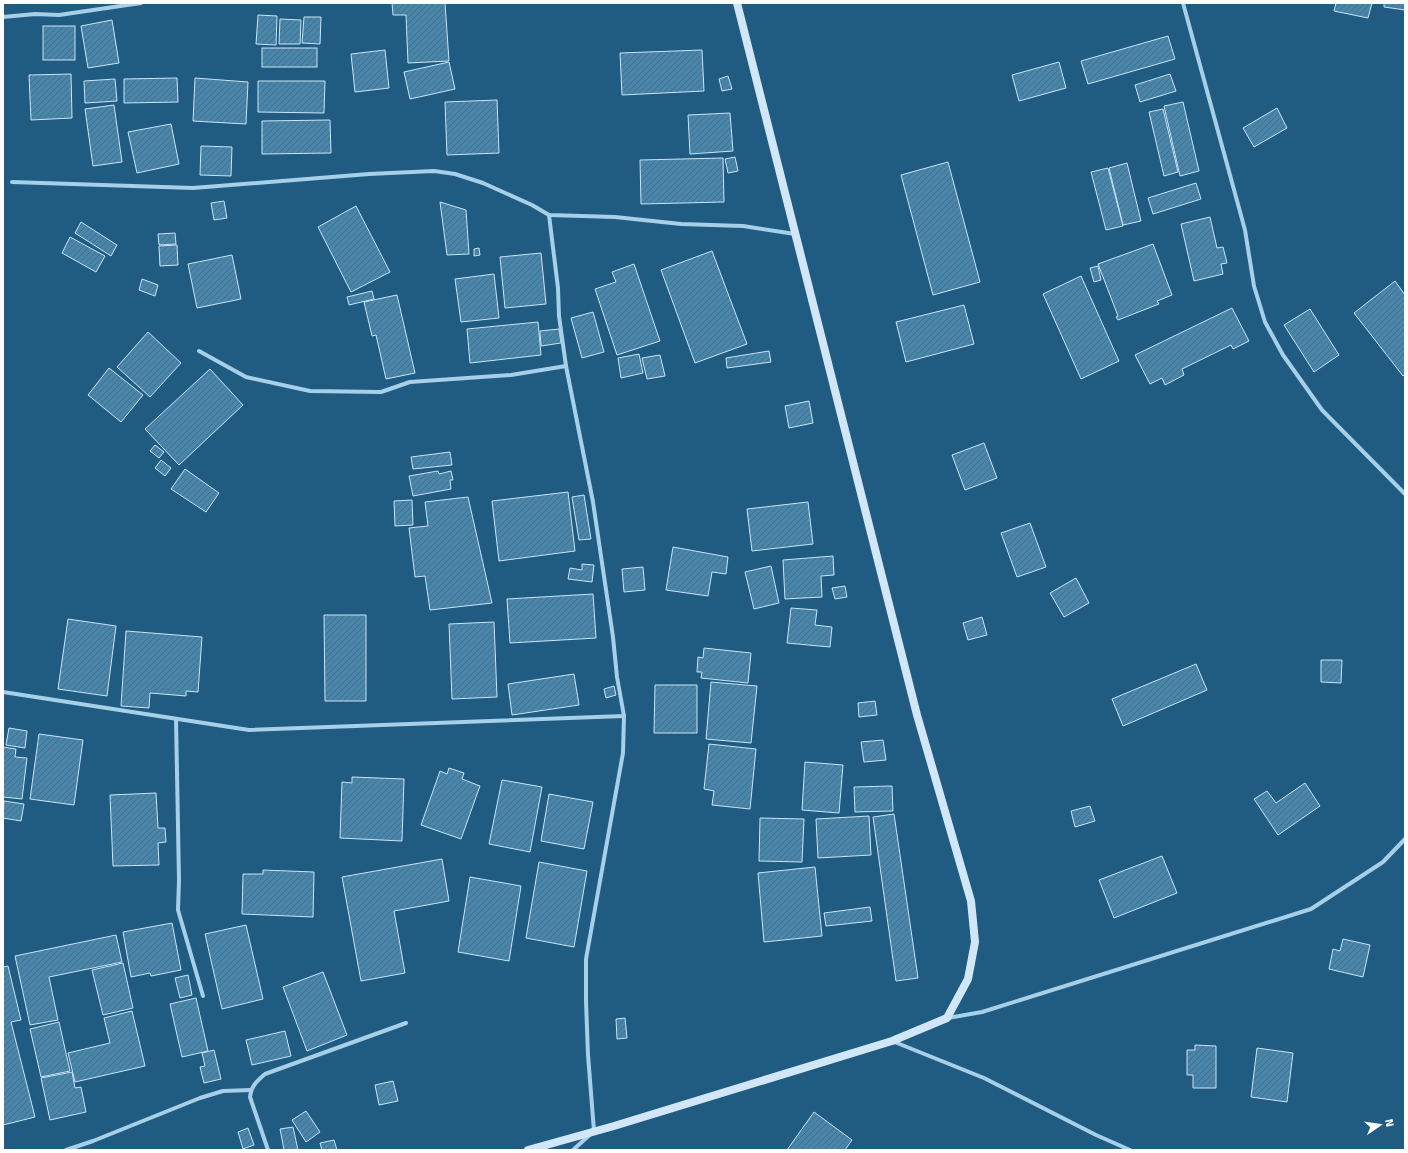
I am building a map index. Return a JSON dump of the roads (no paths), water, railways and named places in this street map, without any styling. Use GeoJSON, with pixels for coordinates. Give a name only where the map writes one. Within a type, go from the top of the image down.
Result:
{"type":"FeatureCollection","features":[{"type":"Feature","properties":{"kind":"main road"},"geometry":{"type":"LineString","coordinates":[[528,1150],[892,1041],[947,1018],[968,979],[975,942],[971,901],[917,715],[737,3]]}},
{"type":"Feature","properties":{"kind":"street"},"geometry":{"type":"LineString","coordinates":[[3,17],[35,14],[59,15],[141,3]]}},
{"type":"Feature","properties":{"kind":"street"},"geometry":{"type":"LineString","coordinates":[[1183,3],[1245,230],[1254,286],[1265,322],[1283,355],[1322,410],[1405,494]]}},
{"type":"Feature","properties":{"kind":"street"},"geometry":{"type":"LineString","coordinates":[[12,182],[193,188],[368,174],[434,171],[456,174],[483,184],[532,205],[549,215],[615,217],[681,224],[743,226],[795,234]]}},
{"type":"Feature","properties":{"kind":"street"},"geometry":{"type":"LineString","coordinates":[[549,215],[558,288],[558,316],[566,366],[593,502],[613,637],[617,677],[624,716],[623,753],[586,959],[587,1032],[594,1131],[573,1150]]}},
{"type":"Feature","properties":{"kind":"street"},"geometry":{"type":"LineString","coordinates":[[199,351],[246,377],[310,391],[381,392],[410,382],[511,375],[566,366]]}},
{"type":"Feature","properties":{"kind":"street"},"geometry":{"type":"LineString","coordinates":[[3,692],[249,730],[624,716]]}},
{"type":"Feature","properties":{"kind":"street"},"geometry":{"type":"LineString","coordinates":[[176,719],[179,880],[178,910],[202,996]]}},
{"type":"Feature","properties":{"kind":"street"},"geometry":{"type":"LineString","coordinates":[[947,1018],[982,1012],[1311,909],[1383,862],[1405,839]]}},
{"type":"Feature","properties":{"kind":"street"},"geometry":{"type":"LineString","coordinates":[[268,1150],[250,1097],[251,1090],[255,1083],[265,1074],[406,1023]]}},
{"type":"Feature","properties":{"kind":"street"},"geometry":{"type":"LineString","coordinates":[[892,1041],[984,1078],[1096,1135],[1130,1150]]}},
{"type":"Feature","properties":{"kind":"street"},"geometry":{"type":"LineString","coordinates":[[66,1150],[93,1142],[200,1098],[223,1091],[251,1090]]}}]}
